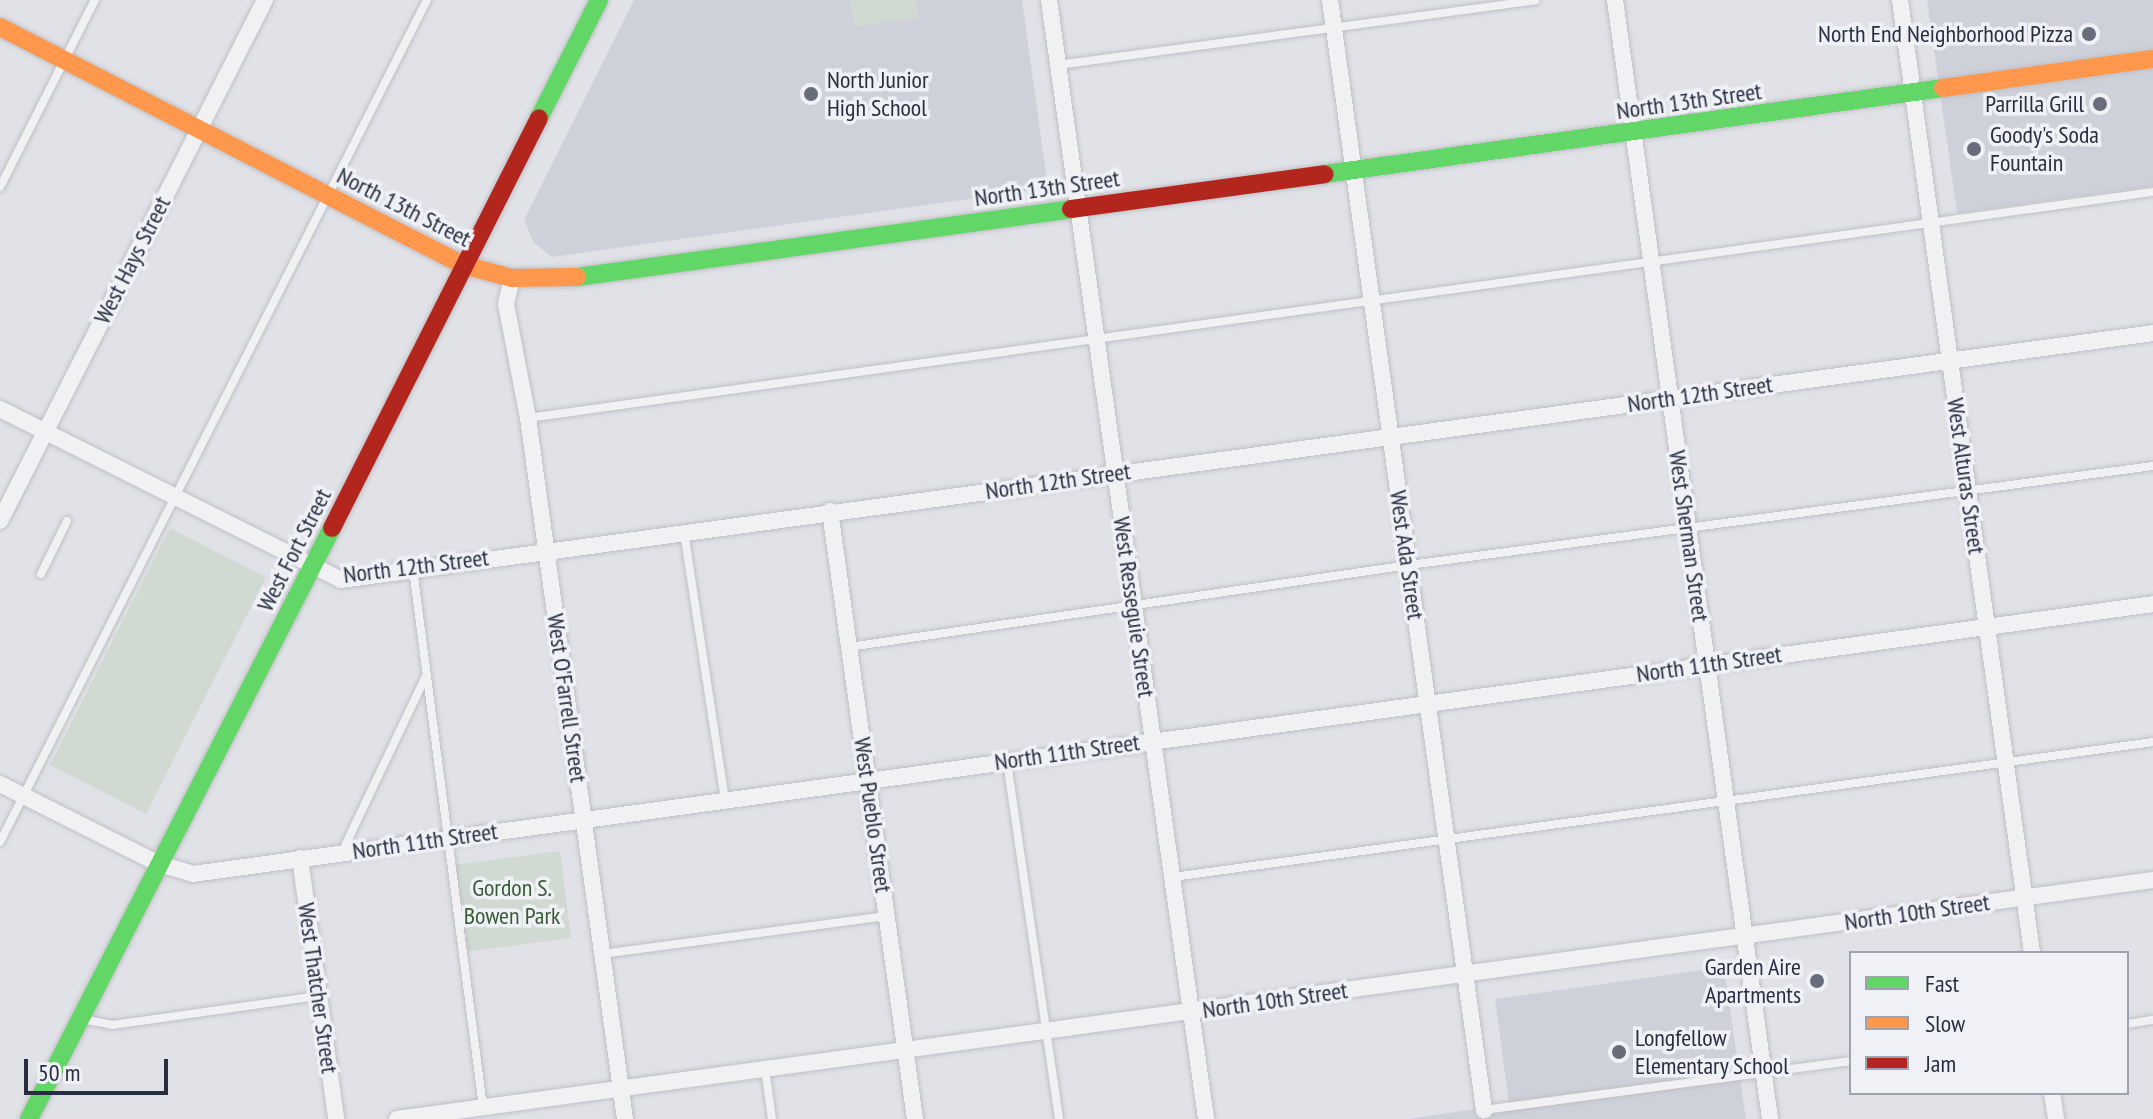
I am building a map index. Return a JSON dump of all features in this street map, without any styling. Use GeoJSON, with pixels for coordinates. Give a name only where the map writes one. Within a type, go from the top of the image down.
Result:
{"type":"FeatureCollection","features":[{"type":"Feature","properties":{"kind":"street","name":"West Hays Street"},"geometry":{"type":"LineString","coordinates":[[0,521],[265,0]]}},
{"type":"Feature","properties":{"kind":"street","name":"West Fort Street"},"geometry":{"type":"LineString","coordinates":[[29,1119],[599,0]]}},
{"type":"Feature","properties":{"kind":"street","name":"West Resseguie Street"},"geometry":{"type":"LineString","coordinates":[[1049,0],[1206,1119]]}},
{"type":"Feature","properties":{"kind":"street","name":"West Ada Street"},"geometry":{"type":"LineString","coordinates":[[1330,0],[1484,1110]]}},
{"type":"Feature","properties":{"kind":"street","name":"West Sherman Street"},"geometry":{"type":"LineString","coordinates":[[1615,0],[1770,1119]]}},
{"type":"Feature","properties":{"kind":"street","name":"West Alturas Street"},"geometry":{"type":"LineString","coordinates":[[1900,0],[2032,951]]}},
{"type":"Feature","properties":{"kind":"street","name":"North 13th Street"},"geometry":{"type":"LineString","coordinates":[[0,27],[463,265],[512,278],[555,280],[2153,59]]}},
{"type":"Feature","properties":{"kind":"street","name":"West O'Farrell Street"},"geometry":{"type":"LineString","coordinates":[[512,278],[506,304],[528,418],[625,1119]]}},
{"type":"Feature","properties":{"kind":"street","name":"North 12th Street"},"geometry":{"type":"LineString","coordinates":[[0,409],[341,580],[546,549],[2153,333]]}},
{"type":"Feature","properties":{"kind":"street","name":"West Pueblo Street"},"geometry":{"type":"LineString","coordinates":[[830,511],[915,1119]]}},
{"type":"Feature","properties":{"kind":"street","name":"North 11th Street"},"geometry":{"type":"LineString","coordinates":[[0,784],[159,864],[193,874],[2153,604]]}},
{"type":"Feature","properties":{"kind":"street","name":"West Thatcher Street"},"geometry":{"type":"LineString","coordinates":[[300,858],[336,1119]]}},
{"type":"Feature","properties":{"kind":"street","name":"North 10th Street"},"geometry":{"type":"LineString","coordinates":[[397,1119],[2153,880]]}},
{"type":"Feature","properties":{"kind":"street"},"geometry":{"type":"LineString","coordinates":[[2052,1095],[2056,1119]]}},
{"type":"Feature","properties":{"kind":"lane"},"geometry":{"type":"LineString","coordinates":[[0,187],[95,0]]}},
{"type":"Feature","properties":{"kind":"lane"},"geometry":{"type":"LineString","coordinates":[[0,842],[427,0]]}},
{"type":"Feature","properties":{"kind":"lane"},"geometry":{"type":"LineString","coordinates":[[1058,65],[1536,0]]}},
{"type":"Feature","properties":{"kind":"lane"},"geometry":{"type":"LineString","coordinates":[[528,418],[2153,192]]}},
{"type":"Feature","properties":{"kind":"lane"},"geometry":{"type":"LineString","coordinates":[[849,647],[1409,565],[2153,466]]}},
{"type":"Feature","properties":{"kind":"lane"},"geometry":{"type":"LineString","coordinates":[[41,574],[67,521]]}},
{"type":"Feature","properties":{"kind":"lane"},"geometry":{"type":"LineString","coordinates":[[684,531],[725,800]]}},
{"type":"Feature","properties":{"kind":"lane"},"geometry":{"type":"LineString","coordinates":[[413,568],[483,1107]]}},
{"type":"Feature","properties":{"kind":"lane"},"geometry":{"type":"LineString","coordinates":[[342,852],[426,675]]}},
{"type":"Feature","properties":{"kind":"lane"},"geometry":{"type":"LineString","coordinates":[[1172,878],[2153,742]]}},
{"type":"Feature","properties":{"kind":"lane"},"geometry":{"type":"LineString","coordinates":[[1007,761],[1059,1119]]}},
{"type":"Feature","properties":{"kind":"lane"},"geometry":{"type":"LineString","coordinates":[[602,954],[887,916]]}},
{"type":"Feature","properties":{"kind":"lane"},"geometry":{"type":"LineString","coordinates":[[80,1019],[112,1025],[319,996]]}},
{"type":"Feature","properties":{"kind":"lane"},"geometry":{"type":"LineString","coordinates":[[2129,1024],[2153,1020]]}},
{"type":"Feature","properties":{"kind":"lane"},"geometry":{"type":"LineString","coordinates":[[1484,1110],[1849,1061]]}},
{"type":"Feature","properties":{"kind":"lane"},"geometry":{"type":"LineString","coordinates":[[765,1069],[772,1119]]}},
{"type":"Feature","properties":{"kind":"shaded area","name":"North Junior High School"},"geometry":{"type":"Polygon","coordinates":[[[634,0],[1022,0],[1048,188],[552,257],[534,243],[524,220],[634,0]]]}},
{"type":"Feature","properties":{"kind":"shaded area"},"geometry":{"type":"Polygon","coordinates":[[[1927,0],[2153,0],[2153,186],[1957,213],[1927,0]]]}},
{"type":"Feature","properties":{"kind":"shaded area","name":"Longfellow Elementary School"},"geometry":{"type":"Polygon","coordinates":[[[1724,967],[1746,1119],[1407,1119],[1509,1104],[1495,999],[1724,967]]]}},
{"type":"Feature","properties":{"kind":"green space"},"geometry":{"type":"Polygon","coordinates":[[[850,0],[916,0],[918,18],[854,27],[850,0]]]}},
{"type":"Feature","properties":{"kind":"green space"},"geometry":{"type":"Polygon","coordinates":[[[170,528],[266,577],[146,814],[50,765],[170,528]]]}},
{"type":"Feature","properties":{"kind":"green space","name":"Gordon S. Bowen Park"},"geometry":{"type":"Polygon","coordinates":[[[560,851],[571,938],[465,952],[453,865],[560,851]]]}},
{"type":"Feature","properties":{"kind":"traffic: fast"},"geometry":{"type":"LineString","coordinates":[[539,118],[599,0]]}},
{"type":"Feature","properties":{"kind":"traffic: fast"},"geometry":{"type":"LineString","coordinates":[[1325,174],[1943,88]]}},
{"type":"Feature","properties":{"kind":"traffic: fast"},"geometry":{"type":"LineString","coordinates":[[577,277],[1071,209]]}},
{"type":"Feature","properties":{"kind":"traffic: fast"},"geometry":{"type":"LineString","coordinates":[[29,1119],[332,528]]}},
{"type":"Feature","properties":{"kind":"traffic: slow"},"geometry":{"type":"LineString","coordinates":[[0,27],[463,265],[512,278],[577,277]]}},
{"type":"Feature","properties":{"kind":"traffic: slow"},"geometry":{"type":"LineString","coordinates":[[1943,88],[2153,59]]}},
{"type":"Feature","properties":{"kind":"traffic: jam"},"geometry":{"type":"LineString","coordinates":[[332,528],[539,118]]}},
{"type":"Feature","properties":{"kind":"traffic: jam"},"geometry":{"type":"LineString","coordinates":[[1071,209],[1325,174]]}},
{"type":"Feature","properties":{"kind":"place","name":"North End Neighborhood Pizza"},"geometry":{"type":"Point","coordinates":[2089,34]}},
{"type":"Feature","properties":{"kind":"place","name":"North Junior High School"},"geometry":{"type":"Point","coordinates":[811,94]}},
{"type":"Feature","properties":{"kind":"place","name":"Parrilla Grill"},"geometry":{"type":"Point","coordinates":[2100,104]}},
{"type":"Feature","properties":{"kind":"place","name":"Goody's Soda Fountain"},"geometry":{"type":"Point","coordinates":[1974,149]}},
{"type":"Feature","properties":{"kind":"place","name":"Garden Aire Apartments"},"geometry":{"type":"Point","coordinates":[1817,981]}},
{"type":"Feature","properties":{"kind":"place","name":"Longfellow Elementary School"},"geometry":{"type":"Point","coordinates":[1619,1052]}}]}
